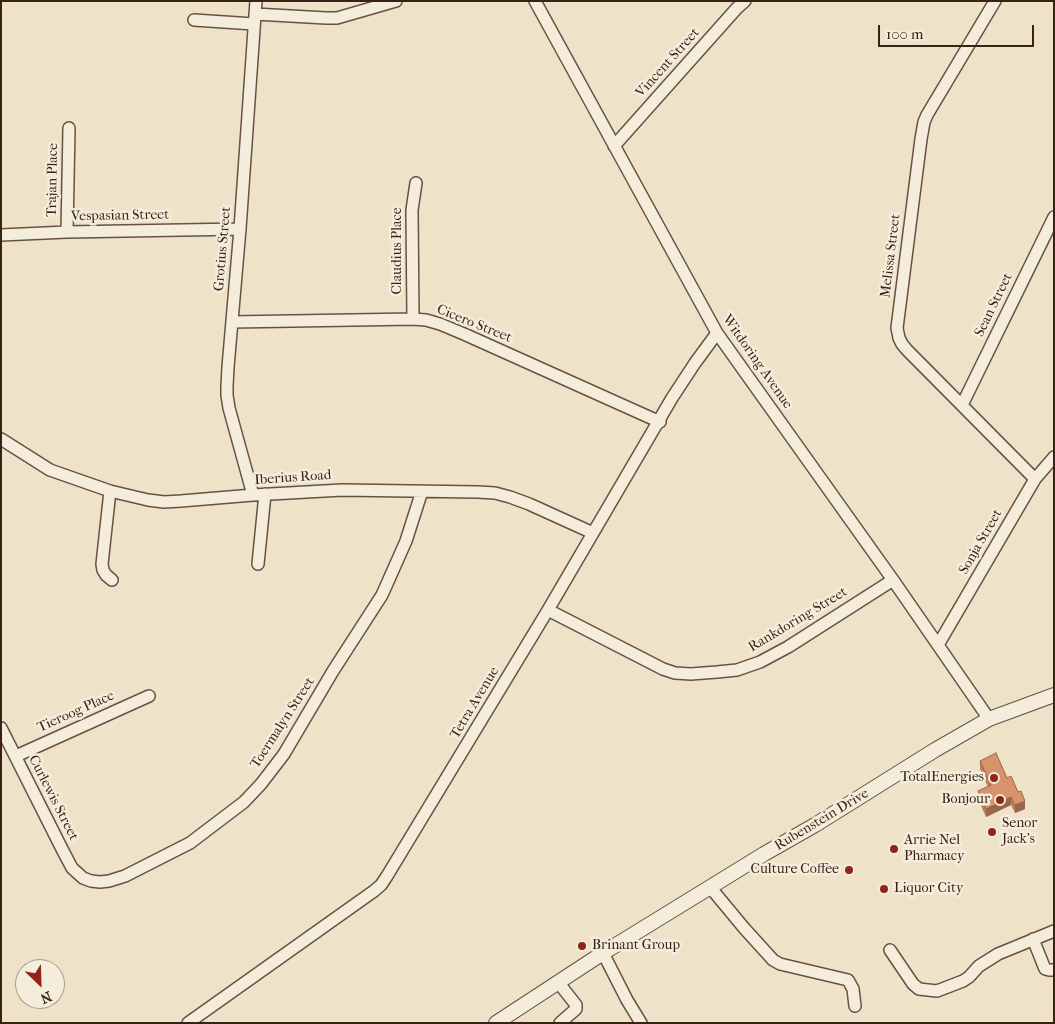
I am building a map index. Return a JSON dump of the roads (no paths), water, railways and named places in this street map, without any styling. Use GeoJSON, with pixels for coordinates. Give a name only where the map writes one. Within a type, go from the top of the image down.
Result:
{"type":"FeatureCollection","features":[{"type":"Feature","properties":{"kind":"street","name":"Grotius Street"},"geometry":{"type":"LineString","coordinates":[[253,495],[227,395],[256,1]]}},
{"type":"Feature","properties":{"kind":"street"},"geometry":{"type":"LineString","coordinates":[[194,20],[337,18],[396,1]]}},
{"type":"Feature","properties":{"kind":"street","name":"Witdoring Avenue"},"geometry":{"type":"LineString","coordinates":[[535,1],[717,333],[893,580],[988,719]]}},
{"type":"Feature","properties":{"kind":"street","name":"Melissa Street"},"geometry":{"type":"LineString","coordinates":[[995,1],[924,122],[898,338],[1035,479]]}},
{"type":"Feature","properties":{"kind":"street","name":"Vincent Street"},"geometry":{"type":"LineString","coordinates":[[614,146],[738,3]]}},
{"type":"Feature","properties":{"kind":"street","name":"Trajan Place"},"geometry":{"type":"LineString","coordinates":[[67,232],[70,128]]}},
{"type":"Feature","properties":{"kind":"street","name":"Claudius Place"},"geometry":{"type":"LineString","coordinates":[[414,319],[412,210],[416,184]]}},
{"type":"Feature","properties":{"kind":"street","name":"Sean Street"},"geometry":{"type":"LineString","coordinates":[[962,405],[1054,217]]}},
{"type":"Feature","properties":{"kind":"street","name":"Vespasian Street"},"geometry":{"type":"LineString","coordinates":[[1,235],[240,229]]}},
{"type":"Feature","properties":{"kind":"street","name":"Cicero Street"},"geometry":{"type":"LineString","coordinates":[[232,322],[426,320],[456,330],[660,422]]}},
{"type":"Feature","properties":{"kind":"street","name":"Tetra Avenue"},"geometry":{"type":"LineString","coordinates":[[188,1023],[374,892],[381,885],[548,610],[660,422],[672,398],[717,333]]}},
{"type":"Feature","properties":{"kind":"street","name":"Iberius Road"},"geometry":{"type":"LineString","coordinates":[[1,439],[50,470],[110,491],[148,500],[164,502],[342,490],[495,493],[529,504],[593,534]]}},
{"type":"Feature","properties":{"kind":"street","name":"Sonja Street"},"geometry":{"type":"LineString","coordinates":[[938,645],[1035,479],[1054,457]]}},
{"type":"Feature","properties":{"kind":"street"},"geometry":{"type":"LineString","coordinates":[[110,491],[102,564],[106,575],[112,580]]}},
{"type":"Feature","properties":{"kind":"street","name":"Toermalyn Street"},"geometry":{"type":"LineString","coordinates":[[83,878],[100,882],[126,876],[190,843],[244,802],[261,784],[284,754],[333,671],[382,595],[406,541],[422,491]]}},
{"type":"Feature","properties":{"kind":"street"},"geometry":{"type":"LineString","coordinates":[[258,564],[265,494]]}},
{"type":"Feature","properties":{"kind":"street","name":"Rankdoring Street"},"geometry":{"type":"LineString","coordinates":[[548,610],[664,669],[675,673],[691,674],[717,672],[737,670],[760,662],[796,642],[893,580]]}},
{"type":"Feature","properties":{"kind":"street","name":"Rubenstein Drive"},"geometry":{"type":"LineString","coordinates":[[496,1023],[603,953],[988,719],[1054,695]]}},
{"type":"Feature","properties":{"kind":"street","name":"Tieroog Place"},"geometry":{"type":"LineString","coordinates":[[16,756],[149,696]]}},
{"type":"Feature","properties":{"kind":"street","name":"Curlewis Street"},"geometry":{"type":"LineString","coordinates":[[1,728],[72,868],[83,878]]}},
{"type":"Feature","properties":{"kind":"street"},"geometry":{"type":"LineString","coordinates":[[710,887],[773,960],[780,964],[848,980],[853,988],[855,1006]]}},
{"type":"Feature","properties":{"kind":"street"},"geometry":{"type":"LineString","coordinates":[[890,950],[913,984],[919,989],[937,991],[963,981],[987,960],[1054,931]]}},
{"type":"Feature","properties":{"kind":"street"},"geometry":{"type":"LineString","coordinates":[[1033,940],[1045,969],[1054,970]]}},
{"type":"Feature","properties":{"kind":"street"},"geometry":{"type":"LineString","coordinates":[[603,953],[641,1023]]}},
{"type":"Feature","properties":{"kind":"street"},"geometry":{"type":"LineString","coordinates":[[558,982],[576,1005],[576,1009],[560,1023]]}},
{"type":"Feature","properties":{"kind":"place","name":"TotalEnergies"},"geometry":{"type":"Point","coordinates":[994,778]}},
{"type":"Feature","properties":{"kind":"place","name":"Bonjour"},"geometry":{"type":"Point","coordinates":[1000,800]}},
{"type":"Feature","properties":{"kind":"place","name":"Senor Jack's"},"geometry":{"type":"Point","coordinates":[992,832]}},
{"type":"Feature","properties":{"kind":"place","name":"Arrie Nel Pharmacy"},"geometry":{"type":"Point","coordinates":[894,849]}},
{"type":"Feature","properties":{"kind":"place","name":"Culture Coffee"},"geometry":{"type":"Point","coordinates":[849,870]}},
{"type":"Feature","properties":{"kind":"place","name":"Liquor City"},"geometry":{"type":"Point","coordinates":[884,889]}},
{"type":"Feature","properties":{"kind":"place","name":"Brinant Group"},"geometry":{"type":"Point","coordinates":[582,946]}}]}
